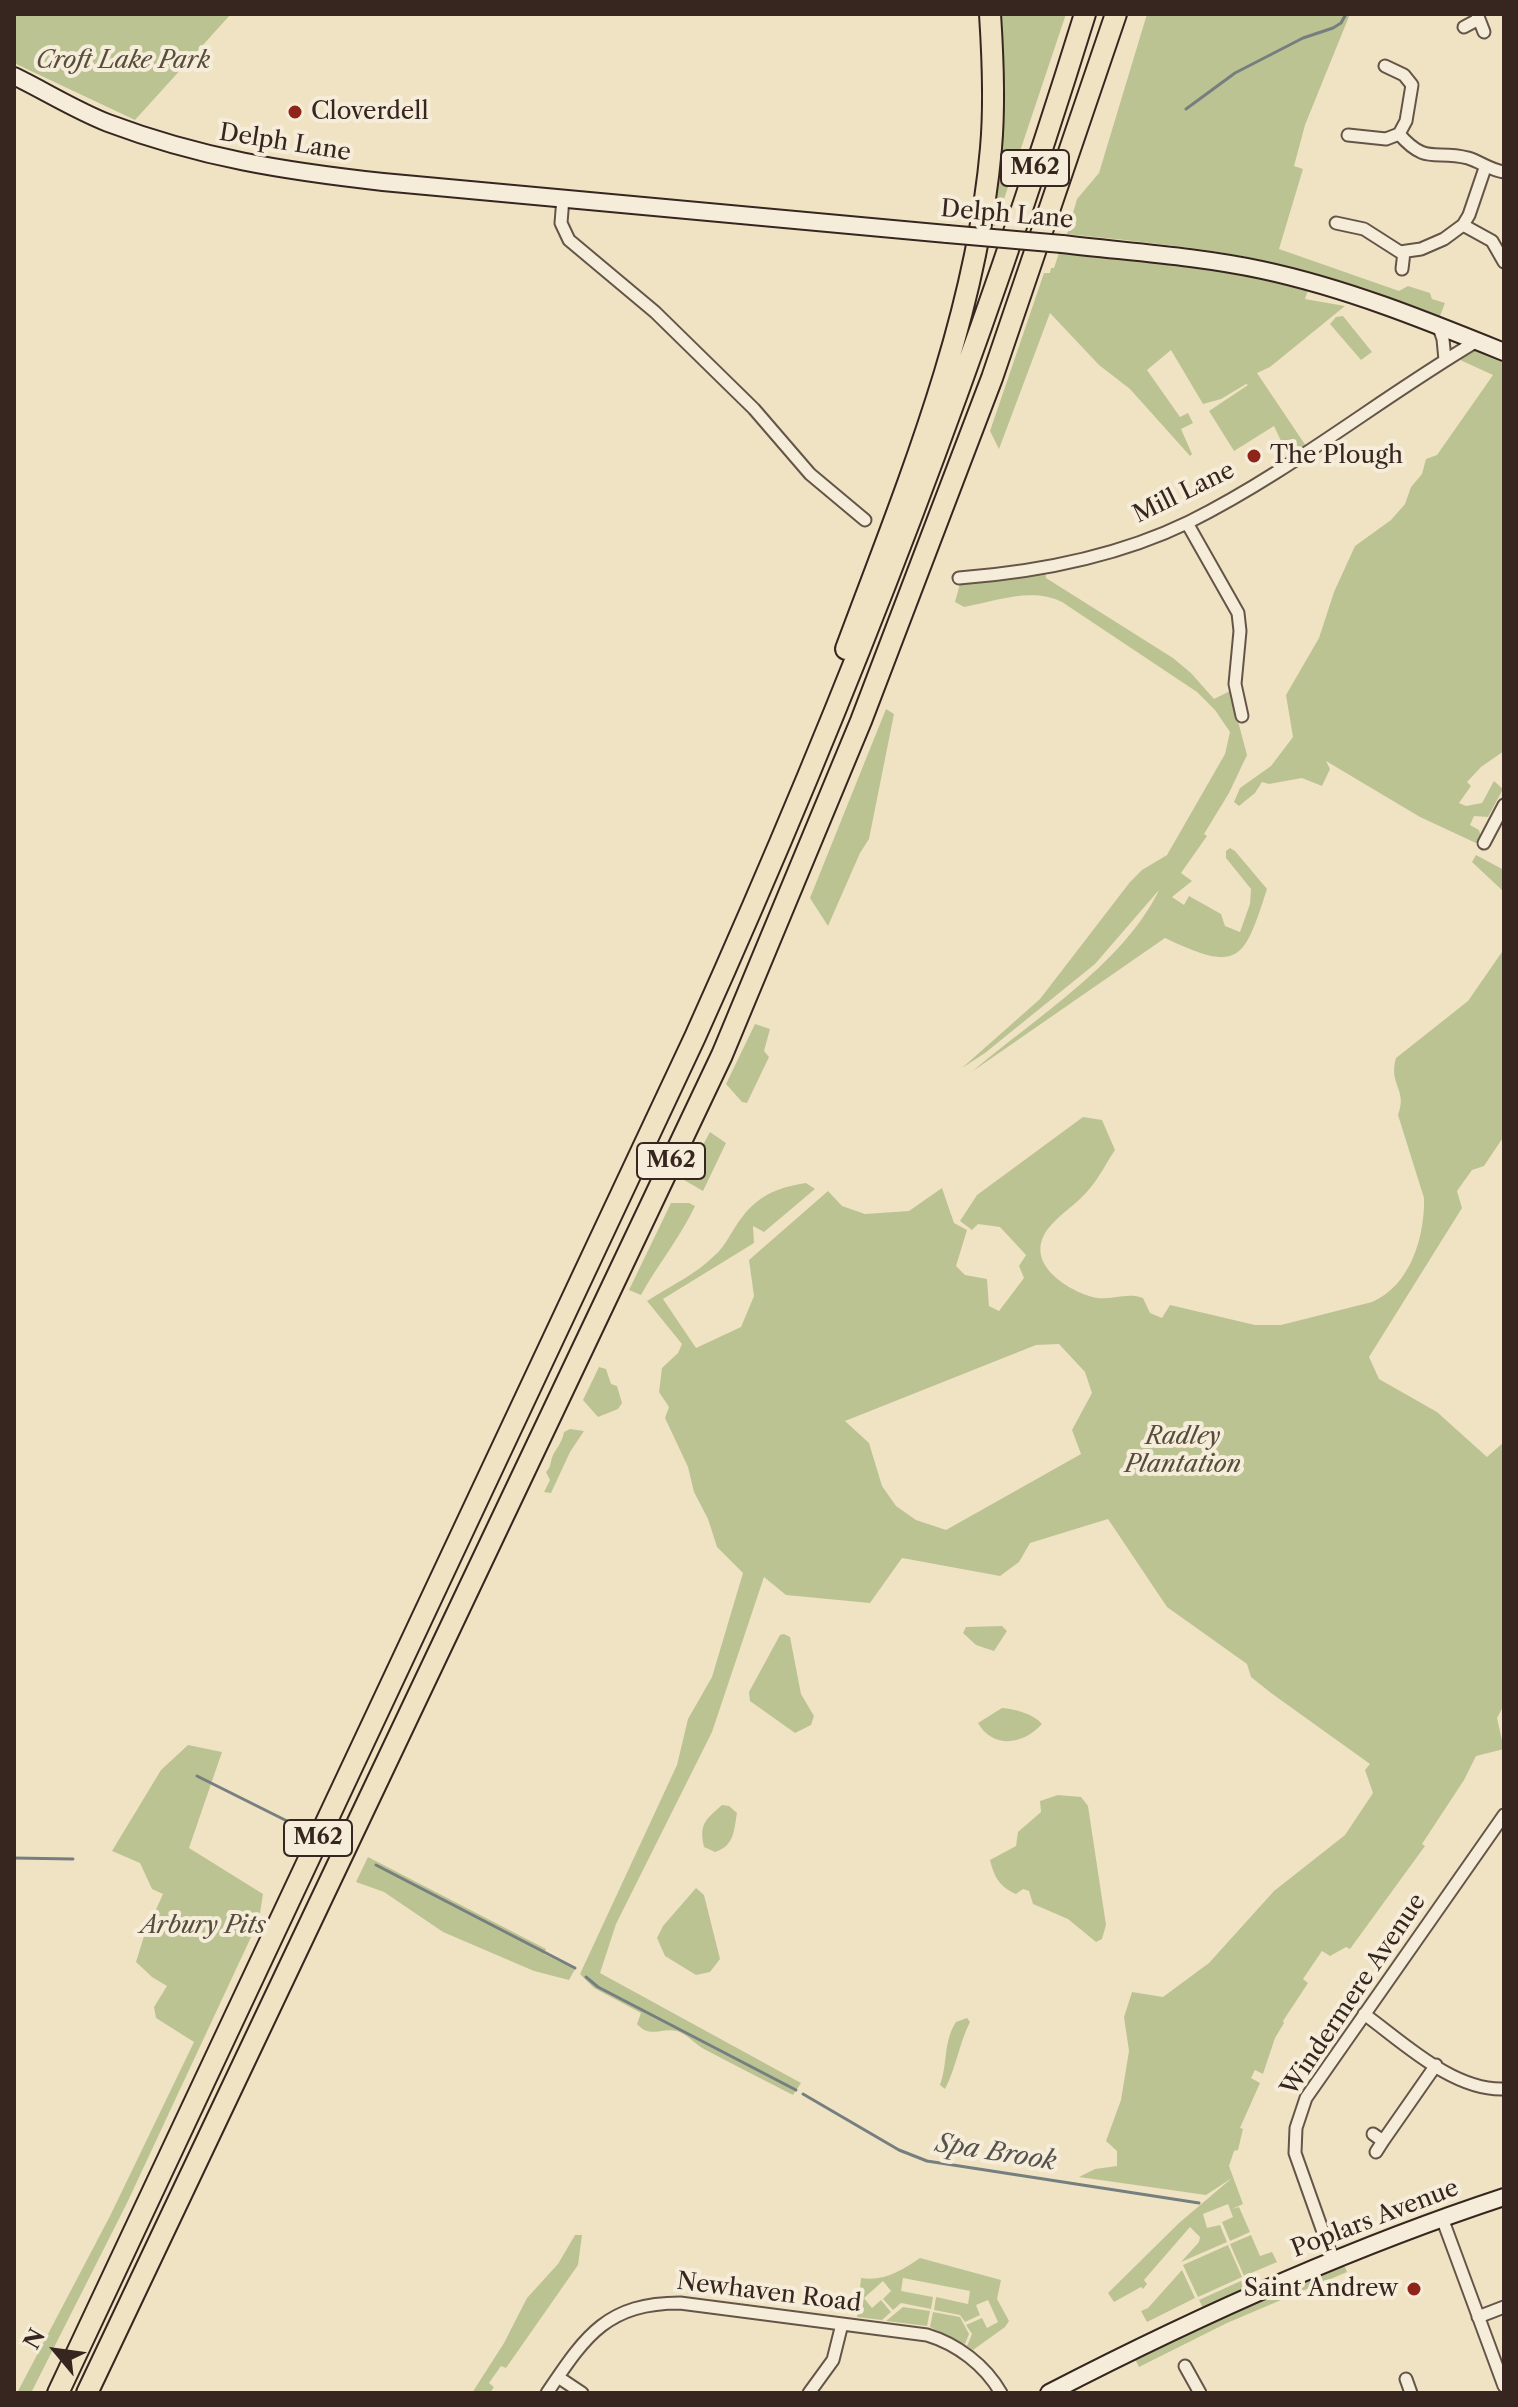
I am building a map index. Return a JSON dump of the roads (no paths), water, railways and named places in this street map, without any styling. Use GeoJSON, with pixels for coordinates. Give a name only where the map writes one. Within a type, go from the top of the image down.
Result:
{"type":"FeatureCollection","features":[{"type":"Feature","properties":{"kind":"highway"},"geometry":{"type":"LineString","coordinates":[[695,1037],[878,563],[929,419],[964,300],[984,205],[993,106],[990,14]]}},
{"type":"Feature","properties":{"kind":"highway","name":"M62"},"geometry":{"type":"LineString","coordinates":[[58,2393],[695,1037],[776,857],[899,553],[968,365],[1085,14]]}},
{"type":"Feature","properties":{"kind":"highway","name":"M62"},"geometry":{"type":"LineString","coordinates":[[87,2393],[722,1055],[861,721],[986,393],[1114,14]]}},
{"type":"Feature","properties":{"kind":"highway"},"geometry":{"type":"LineString","coordinates":[[47,2393],[157,2183]]}},
{"type":"Feature","properties":{"kind":"highway"},"geometry":{"type":"LineString","coordinates":[[99,2393],[183,2192]]}},
{"type":"Feature","properties":{"kind":"street"},"geometry":{"type":"LineString","coordinates":[[1464,27],[1478,17],[1484,32]]}},
{"type":"Feature","properties":{"kind":"street"},"geometry":{"type":"LineString","coordinates":[[1347,135],[1386,139],[1399,134],[1406,121],[1412,85],[1404,75],[1384,66]]}},
{"type":"Feature","properties":{"kind":"street","name":"Delph Lane"},"geometry":{"type":"LineString","coordinates":[[14,76],[104,121],[168,144],[229,161],[306,173],[1140,252],[1262,270],[1342,291],[1438,325]]}},
{"type":"Feature","properties":{"kind":"street"},"geometry":{"type":"LineString","coordinates":[[1399,134],[1424,155],[1464,158],[1485,168],[1504,172]]}},
{"type":"Feature","properties":{"kind":"street"},"geometry":{"type":"LineString","coordinates":[[1335,223],[1364,229],[1404,252],[1433,245],[1463,225],[1485,168]]}},
{"type":"Feature","properties":{"kind":"street"},"geometry":{"type":"LineString","coordinates":[[563,198],[561,223],[569,240],[655,312],[737,392],[810,474],[865,520]]}},
{"type":"Feature","properties":{"kind":"street"},"geometry":{"type":"LineString","coordinates":[[1463,225],[1492,241],[1504,262]]}},
{"type":"Feature","properties":{"kind":"street"},"geometry":{"type":"LineString","coordinates":[[1402,269],[1404,252]]}},
{"type":"Feature","properties":{"kind":"street"},"geometry":{"type":"LineString","coordinates":[[1438,325],[1504,352]]}},
{"type":"Feature","properties":{"kind":"street"},"geometry":{"type":"LineString","coordinates":[[1438,325],[1445,360]]}},
{"type":"Feature","properties":{"kind":"street","name":"Mill Lane"},"geometry":{"type":"LineString","coordinates":[[959,578],[1011,574],[1076,562],[1187,523],[1283,469],[1477,341]]}},
{"type":"Feature","properties":{"kind":"street"},"geometry":{"type":"LineString","coordinates":[[1187,523],[1238,613],[1240,640],[1235,684],[1242,716]]}},
{"type":"Feature","properties":{"kind":"street"},"geometry":{"type":"LineString","coordinates":[[1477,826],[1487,838],[1504,805]]}},
{"type":"Feature","properties":{"kind":"street","name":"Windermere Avenue"},"geometry":{"type":"LineString","coordinates":[[1333,2260],[1295,2153],[1296,2128],[1306,2098],[1504,1815]]}},
{"type":"Feature","properties":{"kind":"street"},"geometry":{"type":"LineString","coordinates":[[1364,2014],[1436,2065],[1471,2085],[1504,2089]]}},
{"type":"Feature","properties":{"kind":"street"},"geometry":{"type":"LineString","coordinates":[[1376,2152],[1378,2138],[1436,2065]]}},
{"type":"Feature","properties":{"kind":"street","name":"Poplars Avenue"},"geometry":{"type":"LineString","coordinates":[[1049,2393],[1071,2388],[1205,2315],[1333,2260],[1504,2197]]}},
{"type":"Feature","properties":{"kind":"street"},"geometry":{"type":"LineString","coordinates":[[1442,2218],[1504,2386]]}},
{"type":"Feature","properties":{"kind":"street","name":"Newhaven Road"},"geometry":{"type":"LineString","coordinates":[[547,2393],[573,2353],[594,2330],[612,2317],[655,2303],[680,2303],[918,2334],[942,2341],[976,2363],[1001,2393]]}},
{"type":"Feature","properties":{"kind":"street"},"geometry":{"type":"LineString","coordinates":[[1478,2317],[1504,2307]]}},
{"type":"Feature","properties":{"kind":"street"},"geometry":{"type":"LineString","coordinates":[[809,2393],[833,2360],[842,2324]]}},
{"type":"Feature","properties":{"kind":"street"},"geometry":{"type":"LineString","coordinates":[[1184,2365],[1200,2393]]}},
{"type":"Feature","properties":{"kind":"street"},"geometry":{"type":"LineString","coordinates":[[558,2377],[582,2393]]}},
{"type":"Feature","properties":{"kind":"street"},"geometry":{"type":"LineString","coordinates":[[1406,2379],[1411,2393]]}},
{"type":"Feature","properties":{"kind":"waterway"},"geometry":{"type":"LineString","coordinates":[[1186,109],[1235,73],[1303,38],[1333,28],[1341,23],[1346,14]]}},
{"type":"Feature","properties":{"kind":"waterway","name":"Spa Brook"},"geometry":{"type":"LineString","coordinates":[[197,1776],[295,1825]]}},
{"type":"Feature","properties":{"kind":"waterway"},"geometry":{"type":"LineString","coordinates":[[14,1858],[73,1859]]}},
{"type":"Feature","properties":{"kind":"waterway","name":"Spa Brook"},"geometry":{"type":"LineString","coordinates":[[376,1865],[575,1968]]}},
{"type":"Feature","properties":{"kind":"waterway","name":"Spa Brook"},"geometry":{"type":"LineString","coordinates":[[586,1977],[598,1987],[796,2090]]}},
{"type":"Feature","properties":{"kind":"waterway","name":"Spa Brook"},"geometry":{"type":"LineString","coordinates":[[803,2094],[899,2150],[927,2161],[1199,2203]]}},
{"type":"Feature","properties":{"kind":"place","name":"Cloverdell"},"geometry":{"type":"Point","coordinates":[295,112]}},
{"type":"Feature","properties":{"kind":"place","name":"The Plough"},"geometry":{"type":"Point","coordinates":[1254,456]}},
{"type":"Feature","properties":{"kind":"place","name":"Saint Andrew"},"geometry":{"type":"Point","coordinates":[1414,2289]}},
{"type":"Feature","properties":{"kind":"park label","name":"Croft Lake Park"},"geometry":{"type":"Point","coordinates":[123,61]}},
{"type":"Feature","properties":{"kind":"park label","name":"Radley Plantation"},"geometry":{"type":"Point","coordinates":[1183,1451]}},
{"type":"Feature","properties":{"kind":"park label","name":"Arbury Pits"},"geometry":{"type":"Point","coordinates":[203,1926]}}]}
